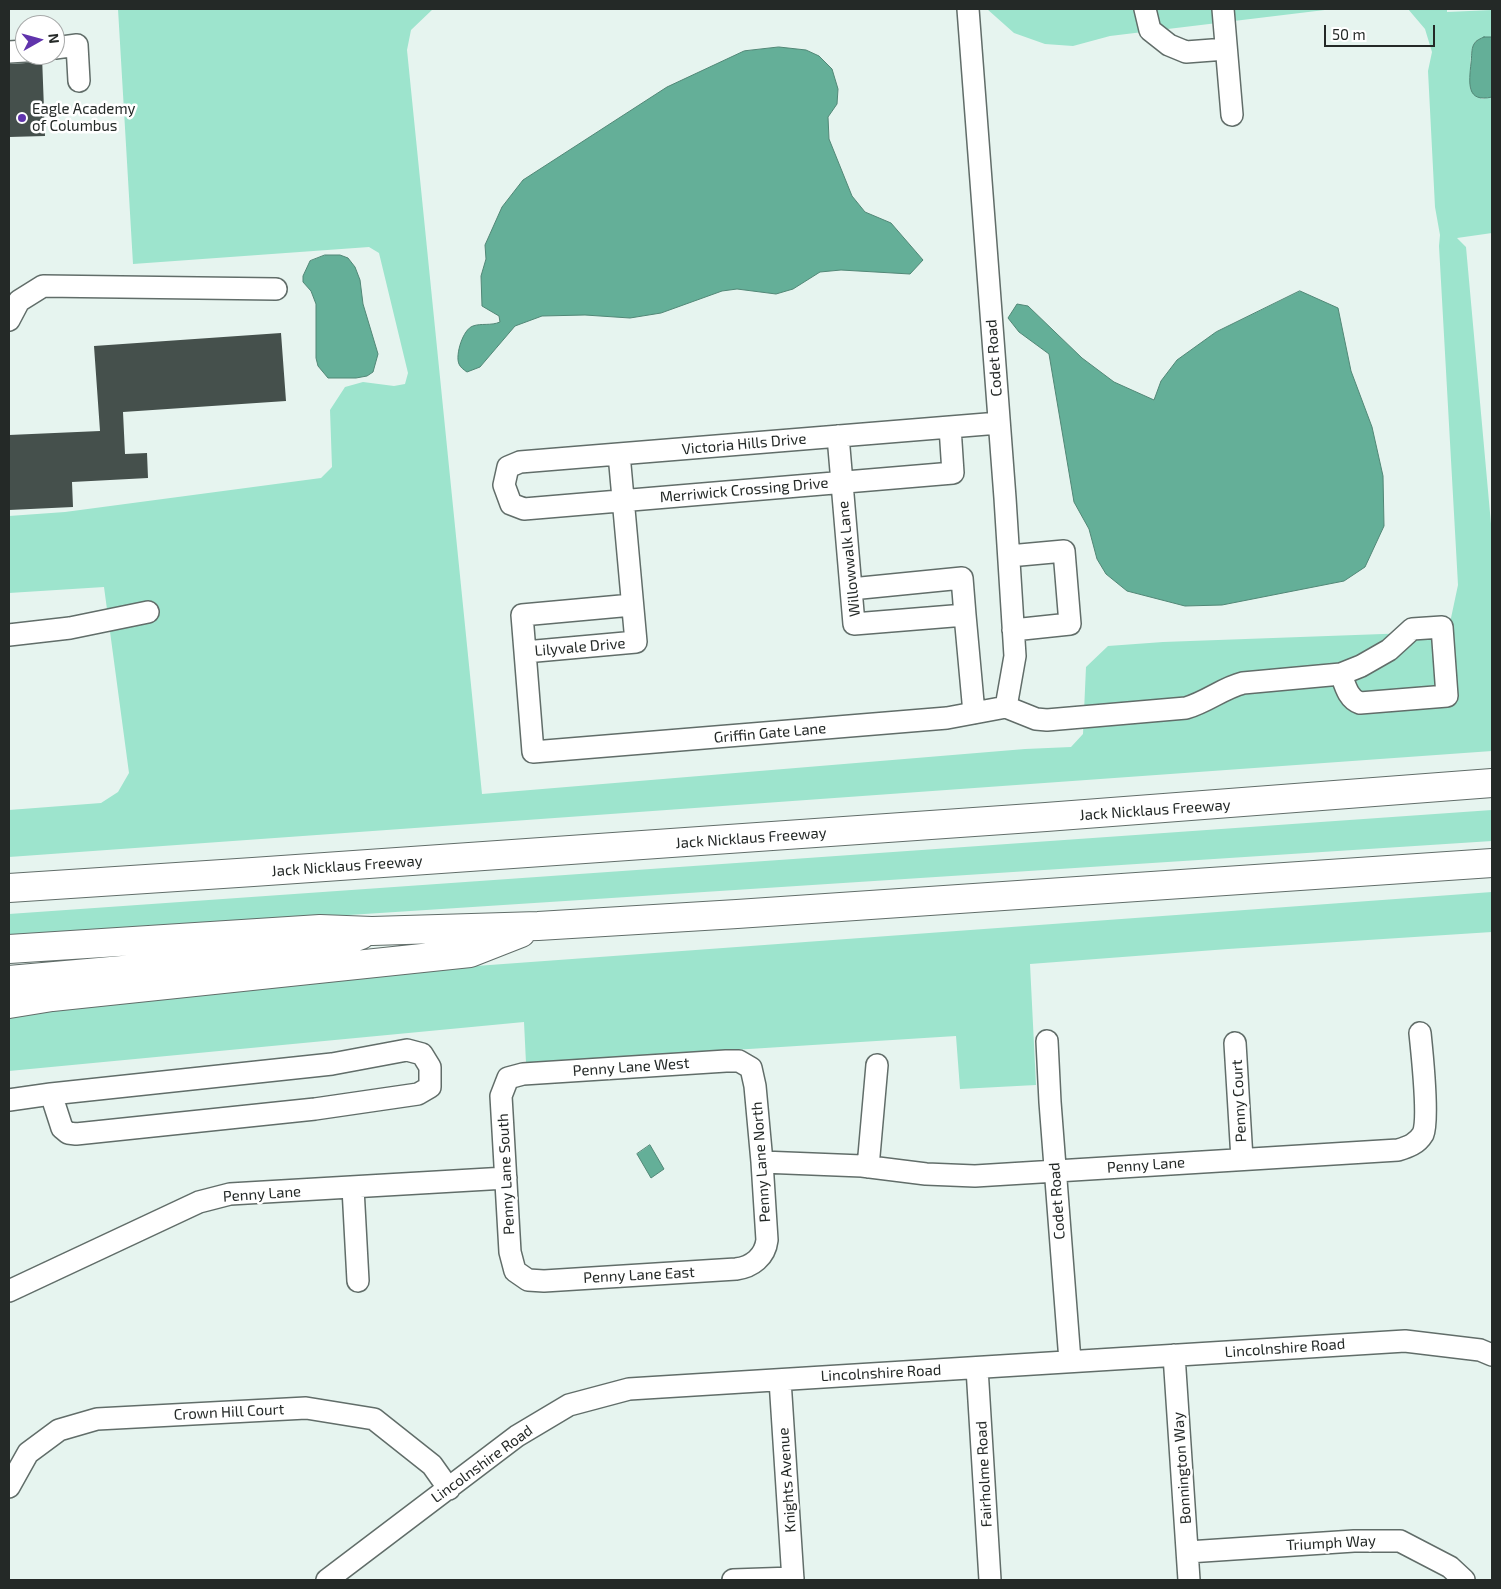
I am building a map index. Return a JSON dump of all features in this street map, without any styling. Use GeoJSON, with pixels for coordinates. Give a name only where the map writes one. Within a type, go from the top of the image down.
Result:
{"type":"FeatureCollection","features":[{"type":"Feature","properties":{"kind":"highway","name":"Jack Nicklaus Freeway"},"geometry":{"type":"LineString","coordinates":[[9,888],[1046,818],[1492,783]]}},
{"type":"Feature","properties":{"kind":"highway"},"geometry":{"type":"LineString","coordinates":[[9,949],[320,929],[372,932],[538,926],[1492,863]]}},
{"type":"Feature","properties":{"kind":"highway"},"geometry":{"type":"LineString","coordinates":[[9,1004],[470,954],[538,926]]}},
{"type":"Feature","properties":{"kind":"highway"},"geometry":{"type":"LineString","coordinates":[[9,980],[315,952],[372,932]]}},
{"type":"Feature","properties":{"kind":"street","name":"Codet Road"},"geometry":{"type":"LineString","coordinates":[[968,9],[1015,656],[1006,707]]}},
{"type":"Feature","properties":{"kind":"street"},"geometry":{"type":"LineString","coordinates":[[1146,9],[1150,30],[1169,45],[1186,52],[1226,49]]}},
{"type":"Feature","properties":{"kind":"street"},"geometry":{"type":"LineString","coordinates":[[1222,9],[1232,115]]}},
{"type":"Feature","properties":{"kind":"street"},"geometry":{"type":"LineString","coordinates":[[65,47],[77,45],[79,81]]}},
{"type":"Feature","properties":{"kind":"street"},"geometry":{"type":"LineString","coordinates":[[9,320],[19,301],[43,286],[276,288]]}},
{"type":"Feature","properties":{"kind":"street","name":"Victoria Hills Drive"},"geometry":{"type":"LineString","coordinates":[[504,485],[508,467],[520,462],[999,423]]}},
{"type":"Feature","properties":{"kind":"street","name":"Merriwick Crossing Drive"},"geometry":{"type":"LineString","coordinates":[[504,485],[511,504],[524,509],[953,473],[950,427]]}},
{"type":"Feature","properties":{"kind":"street","name":"Willowwalk Lane"},"geometry":{"type":"LineString","coordinates":[[838,436],[854,624],[965,615]]}},
{"type":"Feature","properties":{"kind":"street","name":"Lilyvale Drive"},"geometry":{"type":"LineString","coordinates":[[533,752],[525,652],[636,642],[619,454]]}},
{"type":"Feature","properties":{"kind":"street"},"geometry":{"type":"LineString","coordinates":[[1009,556],[1064,552],[1070,624],[1013,630]]}},
{"type":"Feature","properties":{"kind":"street"},"geometry":{"type":"LineString","coordinates":[[851,589],[962,578],[974,713]]}},
{"type":"Feature","properties":{"kind":"street"},"geometry":{"type":"LineString","coordinates":[[525,652],[522,615],[632,604]]}},
{"type":"Feature","properties":{"kind":"street"},"geometry":{"type":"LineString","coordinates":[[9,635],[70,628],[148,612]]}},
{"type":"Feature","properties":{"kind":"street"},"geometry":{"type":"LineString","coordinates":[[1006,707],[1036,719],[1047,720],[1186,708],[1200,704],[1232,686],[1243,683],[1341,674],[1361,666],[1389,650],[1412,629],[1442,626],[1447,696],[1360,703],[1354,701],[1349,695],[1341,674]]}},
{"type":"Feature","properties":{"kind":"street","name":"Griffin Gate Lane"},"geometry":{"type":"LineString","coordinates":[[533,752],[937,719],[1006,707]]}},
{"type":"Feature","properties":{"kind":"street","name":"Penny Lane"},"geometry":{"type":"LineString","coordinates":[[762,1162],[868,1167],[926,1174],[975,1176],[1398,1150],[1412,1145],[1423,1133],[1426,1118],[1420,1033]]}},
{"type":"Feature","properties":{"kind":"street","name":"Codet Road"},"geometry":{"type":"LineString","coordinates":[[1048,1041],[1050,1102],[1070,1361]]}},
{"type":"Feature","properties":{"kind":"street","name":"Penny Court"},"geometry":{"type":"LineString","coordinates":[[1235,1043],[1242,1159]]}},
{"type":"Feature","properties":{"kind":"street"},"geometry":{"type":"LineString","coordinates":[[9,1100],[51,1094],[332,1064],[407,1050],[422,1054],[430,1067],[430,1087],[418,1094],[315,1109],[76,1134],[68,1133],[62,1128],[51,1094]]}},
{"type":"Feature","properties":{"kind":"street","name":"Penny Lane West"},"geometry":{"type":"LineString","coordinates":[[508,1078],[523,1074],[726,1061],[740,1061],[751,1068]]}},
{"type":"Feature","properties":{"kind":"street"},"geometry":{"type":"LineString","coordinates":[[868,1167],[877,1065]]}},
{"type":"Feature","properties":{"kind":"street","name":"Penny Lane North"},"geometry":{"type":"LineString","coordinates":[[751,1068],[755,1086],[767,1240],[762,1256]]}},
{"type":"Feature","properties":{"kind":"street","name":"Penny Lane South"},"geometry":{"type":"LineString","coordinates":[[508,1078],[501,1096],[510,1252],[515,1271]]}},
{"type":"Feature","properties":{"kind":"street","name":"Penny Lane"},"geometry":{"type":"LineString","coordinates":[[9,1291],[199,1202],[230,1194],[506,1178]]}},
{"type":"Feature","properties":{"kind":"street"},"geometry":{"type":"LineString","coordinates":[[352,1188],[358,1281]]}},
{"type":"Feature","properties":{"kind":"street","name":"Penny Lane East"},"geometry":{"type":"LineString","coordinates":[[515,1271],[528,1280],[544,1281],[728,1270],[742,1268],[762,1256]]}},
{"type":"Feature","properties":{"kind":"street","name":"Lincolnshire Road"},"geometry":{"type":"LineString","coordinates":[[340,1577],[516,1436],[569,1405],[629,1389],[1405,1341],[1480,1350],[1492,1355]]}},
{"type":"Feature","properties":{"kind":"street","name":"Bonnington Way"},"geometry":{"type":"LineString","coordinates":[[1174,1355],[1189,1580]]}},
{"type":"Feature","properties":{"kind":"street","name":"Fairholme Road"},"geometry":{"type":"LineString","coordinates":[[978,1368],[990,1580]]}},
{"type":"Feature","properties":{"kind":"street","name":"Knights Avenue"},"geometry":{"type":"LineString","coordinates":[[780,1380],[793,1579]]}},
{"type":"Feature","properties":{"kind":"street","name":"Crown Hill Court"},"geometry":{"type":"LineString","coordinates":[[9,1487],[28,1453],[59,1430],[96,1419],[306,1408],[374,1419],[432,1465],[449,1488]]}},
{"type":"Feature","properties":{"kind":"street","name":"Triumph Way"},"geometry":{"type":"LineString","coordinates":[[1188,1552],[1354,1541],[1400,1541],[1450,1567],[1464,1580]]}},
{"type":"Feature","properties":{"kind":"street"},"geometry":{"type":"LineString","coordinates":[[733,1580],[793,1579]]}},
{"type":"Feature","properties":{"kind":"shaded area"},"geometry":{"type":"Polygon","coordinates":[[[118,9],[433,9],[411,30],[407,50],[482,794],[1025,749],[1071,747],[1083,734],[1086,667],[1108,646],[1163,642],[1438,632],[1451,618],[1458,585],[1439,246],[1440,235],[1435,207],[1428,71],[1432,52],[1425,29],[1408,9],[1447,9],[1447,12],[1492,10],[1492,37],[1476,41],[1472,49],[1470,89],[1482,99],[1492,97],[1492,233],[1457,238],[1466,247],[1492,535],[1492,751],[9,857],[9,810],[101,803],[118,792],[129,773],[104,587],[9,593],[9,516],[65,512],[321,478],[332,467],[330,410],[345,387],[363,382],[394,386],[405,384],[408,373],[379,253],[369,247],[133,264],[118,9]]]}},
{"type":"Feature","properties":{"kind":"shaded area"},"geometry":{"type":"Polygon","coordinates":[[[987,9],[1333,9],[1110,36],[1073,46],[1045,44],[1014,33],[987,9]]]}},
{"type":"Feature","properties":{"kind":"shaded area"},"geometry":{"type":"Polygon","coordinates":[[[1484,37],[1492,37],[1492,97],[1484,98],[1473,94],[1470,78],[1473,46],[1484,37]]]}},
{"type":"Feature","properties":{"kind":"shaded area"},"geometry":{"type":"Polygon","coordinates":[[[779,47],[806,50],[819,56],[832,69],[838,89],[837,104],[828,117],[829,139],[852,196],[865,212],[891,223],[923,260],[910,274],[841,270],[820,272],[793,289],[776,294],[737,289],[722,291],[661,313],[630,318],[585,315],[542,316],[515,326],[480,367],[467,372],[461,367],[458,355],[463,337],[469,328],[500,322],[499,316],[482,306],[481,276],[486,259],[485,245],[502,207],[523,180],[667,87],[744,51],[779,47]]]}},
{"type":"Feature","properties":{"kind":"shaded area"},"geometry":{"type":"Polygon","coordinates":[[[325,255],[340,255],[348,258],[355,267],[360,280],[363,304],[378,354],[373,372],[367,376],[328,378],[318,366],[316,358],[316,304],[311,291],[303,282],[303,276],[310,261],[325,255]]]}},
{"type":"Feature","properties":{"kind":"shaded area"},"geometry":{"type":"Polygon","coordinates":[[[1300,291],[1338,308],[1351,371],[1372,427],[1383,476],[1384,526],[1365,567],[1344,581],[1222,605],[1185,606],[1127,591],[1106,574],[1097,559],[1089,529],[1074,502],[1049,354],[1019,332],[1008,318],[1017,304],[1028,306],[1082,358],[1114,382],[1154,400],[1161,381],[1177,360],[1216,332],[1300,291]]]}},
{"type":"Feature","properties":{"kind":"shaded area"},"geometry":{"type":"Polygon","coordinates":[[[1492,810],[1492,841],[9,937],[9,914],[1492,810]]]}},
{"type":"Feature","properties":{"kind":"shaded area"},"geometry":{"type":"Polygon","coordinates":[[[1492,892],[1492,932],[1030,964],[1036,1085],[960,1089],[956,1036],[526,1063],[524,1022],[9,1071],[9,1010],[270,981],[1492,892]]]}},
{"type":"Feature","properties":{"kind":"shaded area"},"geometry":{"type":"Polygon","coordinates":[[[650,1145],[664,1169],[651,1178],[637,1154],[650,1145]]]}},
{"type":"Feature","properties":{"kind":"building"},"geometry":{"type":"Polygon","coordinates":[[[9,64],[42,65],[45,136],[9,137],[9,64]]]}},
{"type":"Feature","properties":{"kind":"building"},"geometry":{"type":"Polygon","coordinates":[[[281,333],[286,401],[123,412],[125,454],[147,453],[148,478],[72,482],[73,507],[9,510],[9,435],[100,431],[94,346],[281,333]]]}},
{"type":"Feature","properties":{"kind":"place","name":"Eagle Academy of Columbus"},"geometry":{"type":"Point","coordinates":[22,118]}}]}
